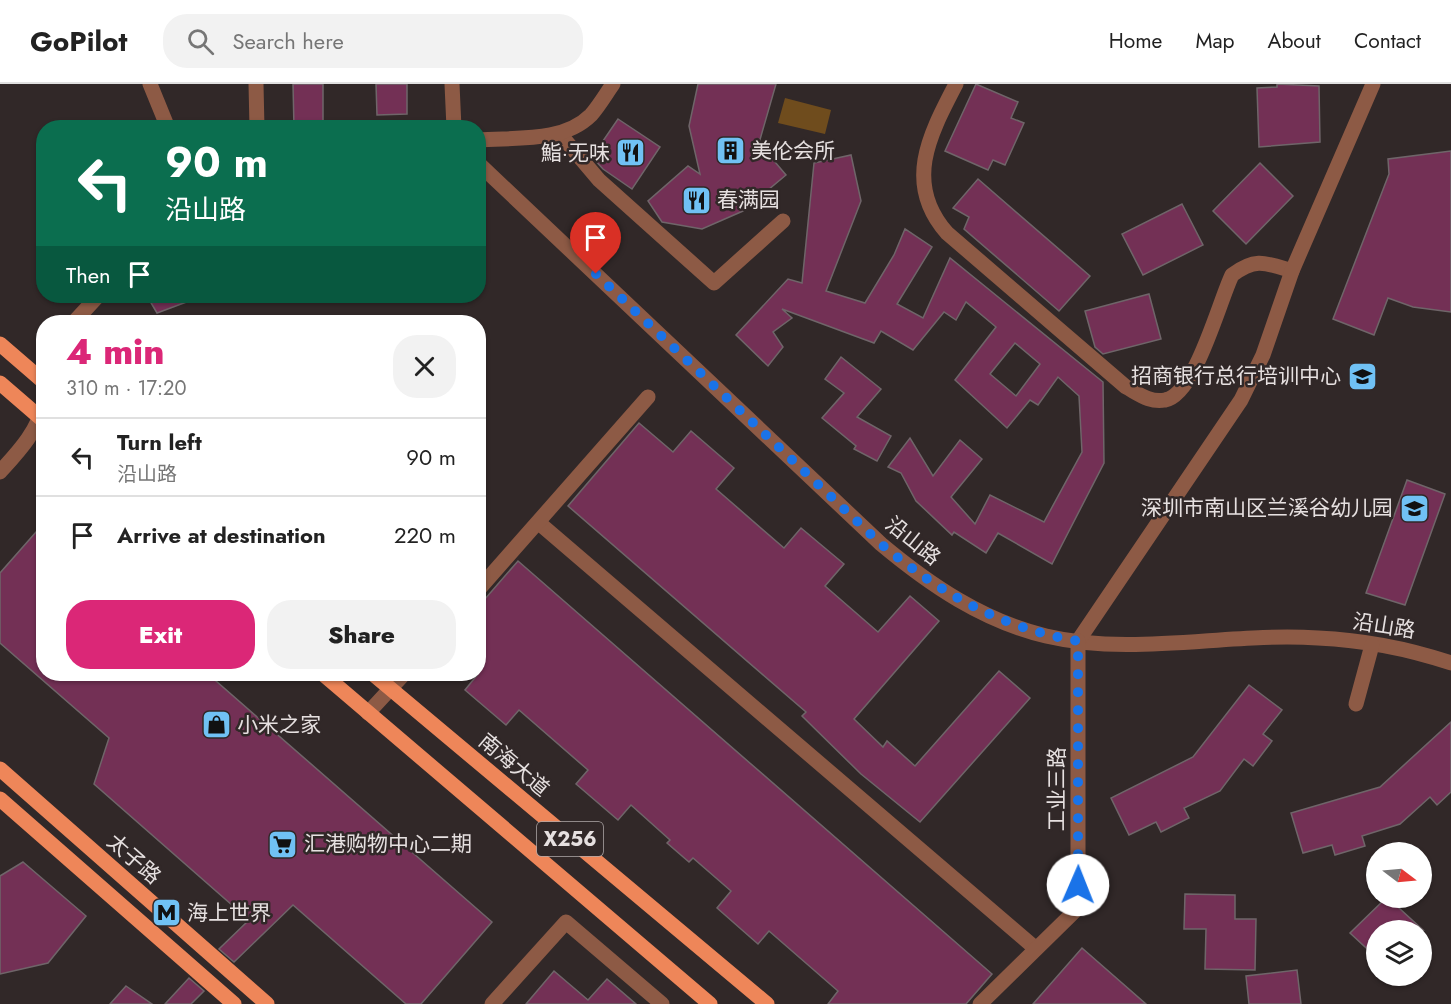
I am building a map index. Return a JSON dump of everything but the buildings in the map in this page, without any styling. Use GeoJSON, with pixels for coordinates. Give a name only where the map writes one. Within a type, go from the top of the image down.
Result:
{"type":"FeatureCollection","features":[{"type":"Feature","properties":{"kind":"main road"},"geometry":{"type":"LineString","coordinates":[[0,344],[36,374]]}},
{"type":"Feature","properties":{"kind":"main road"},"geometry":{"type":"LineString","coordinates":[[0,383],[36,415]]}},
{"type":"Feature","properties":{"kind":"main road","name":"X256"},"geometry":{"type":"LineString","coordinates":[[331,681],[710,1004]]}},
{"type":"Feature","properties":{"kind":"main road","name":"南海大道"},"geometry":{"type":"LineString","coordinates":[[381,681],[767,1004]]}},
{"type":"Feature","properties":{"kind":"main road","name":"太子路"},"geometry":{"type":"LineString","coordinates":[[0,769],[267,1004]]}},
{"type":"Feature","properties":{"kind":"main road","name":"太子路"},"geometry":{"type":"LineString","coordinates":[[0,799],[234,1004]]}},
{"type":"Feature","properties":{"kind":"street"},"geometry":{"type":"LineString","coordinates":[[150,84],[165,120]]}},
{"type":"Feature","properties":{"kind":"street"},"geometry":{"type":"LineString","coordinates":[[256,84],[257,120]]}},
{"type":"Feature","properties":{"kind":"street"},"geometry":{"type":"LineString","coordinates":[[452,84],[454,120]]}},
{"type":"Feature","properties":{"kind":"street"},"geometry":{"type":"LineString","coordinates":[[486,139],[560,134],[576,127],[591,114],[613,84]]}},
{"type":"Feature","properties":{"kind":"street"},"geometry":{"type":"LineString","coordinates":[[956,84],[930,135],[925,163],[927,197],[937,221],[1126,387],[1147,399],[1166,400],[1181,393],[1192,376],[1232,275],[1246,264],[1262,262],[1292,271]]}},
{"type":"Feature","properties":{"kind":"street"},"geometry":{"type":"LineString","coordinates":[[1078,641],[1241,400],[1274,326],[1292,271],[1373,84]]}},
{"type":"Feature","properties":{"kind":"street"},"geometry":{"type":"LineString","coordinates":[[560,134],[599,180],[714,283],[783,221]]}},
{"type":"Feature","properties":{"kind":"street","name":"沿山路"},"geometry":{"type":"LineString","coordinates":[[486,171],[881,544],[915,572],[980,612],[1046,636],[1078,641],[1120,644],[1317,638],[1417,651],[1451,663]]}},
{"type":"Feature","properties":{"kind":"street"},"geometry":{"type":"LineString","coordinates":[[80,315],[92,303]]}},
{"type":"Feature","properties":{"kind":"street"},"geometry":{"type":"LineString","coordinates":[[486,581],[648,397]]}},
{"type":"Feature","properties":{"kind":"street"},"geometry":{"type":"LineString","coordinates":[[0,472],[36,428]]}},
{"type":"Feature","properties":{"kind":"street"},"geometry":{"type":"LineString","coordinates":[[539,523],[1035,948]]}},
{"type":"Feature","properties":{"kind":"street","name":"工业三路"},"geometry":{"type":"LineString","coordinates":[[980,1004],[1078,908],[1078,641]]}},
{"type":"Feature","properties":{"kind":"street"},"geometry":{"type":"LineString","coordinates":[[1356,704],[1372,645]]}},
{"type":"Feature","properties":{"kind":"street"},"geometry":{"type":"LineString","coordinates":[[368,713],[397,681]]}},
{"type":"Feature","properties":{"kind":"street"},"geometry":{"type":"LineString","coordinates":[[492,1004],[566,922],[662,1004]]}},
{"type":"Feature","properties":{"kind":"shaded area"},"geometry":{"type":"Polygon","coordinates":[[[785,98],[831,110],[825,134],[778,123],[785,98]]]}},
{"type":"Feature","properties":{"kind":"place","name":"美伦会所"},"geometry":{"type":"Point","coordinates":[730,151]}},
{"type":"Feature","properties":{"kind":"place","name":"鮨·无味"},"geometry":{"type":"Point","coordinates":[631,153]}},
{"type":"Feature","properties":{"kind":"place","name":"春满园"},"geometry":{"type":"Point","coordinates":[696,200]}},
{"type":"Feature","properties":{"kind":"place","name":"招商银行总行培训中心"},"geometry":{"type":"Point","coordinates":[1362,376]}},
{"type":"Feature","properties":{"kind":"place","name":"深圳市南山区兰溪谷幼儿园"},"geometry":{"type":"Point","coordinates":[1414,508]}},
{"type":"Feature","properties":{"kind":"place","name":"小米之家"},"geometry":{"type":"Point","coordinates":[216,725]}},
{"type":"Feature","properties":{"kind":"place","name":"汇港购物中心二期"},"geometry":{"type":"Point","coordinates":[283,844]}},
{"type":"Feature","properties":{"kind":"place","name":"海上世界"},"geometry":{"type":"Point","coordinates":[166,913]}},
{"type":"Feature","properties":{"kind":"route"},"geometry":{"type":"LineString","coordinates":[[596,274],[881,544],[915,572],[945,593],[980,612],[1046,636],[1078,641],[1078,885]]}}]}
